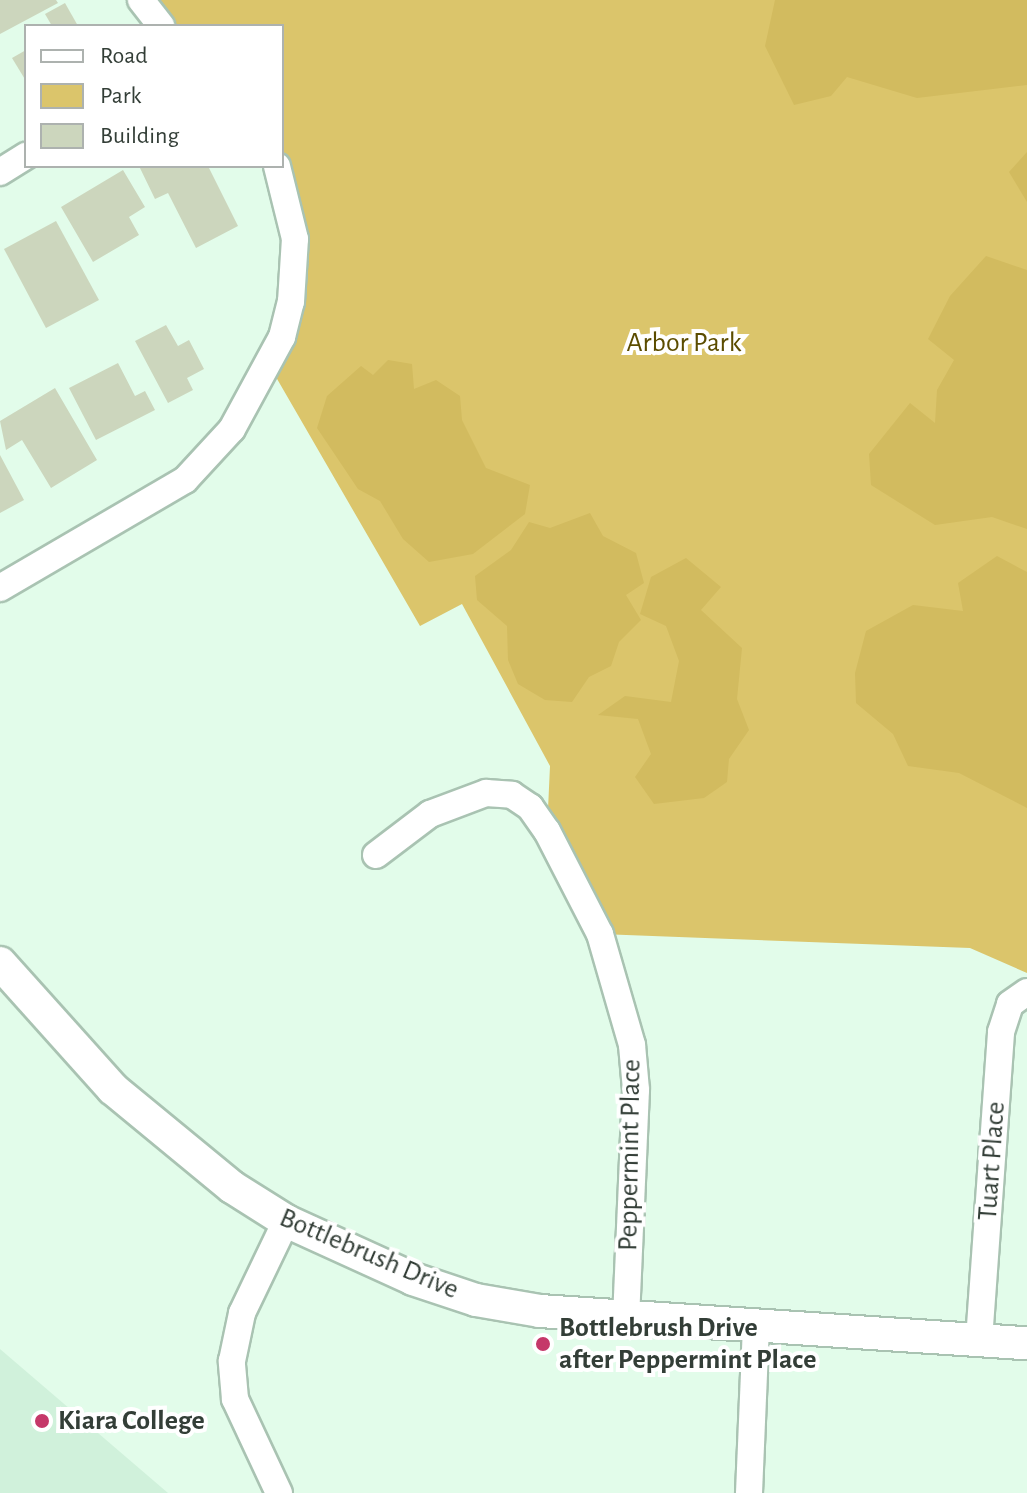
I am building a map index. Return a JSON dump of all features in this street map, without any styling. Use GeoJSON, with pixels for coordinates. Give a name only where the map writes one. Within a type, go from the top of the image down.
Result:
{"type":"FeatureCollection","features":[{"type":"Feature","properties":{"kind":"street"},"geometry":{"type":"LineString","coordinates":[[141,0],[159,24]]}},
{"type":"Feature","properties":{"kind":"street"},"geometry":{"type":"LineString","coordinates":[[0,172],[24,157]]}},
{"type":"Feature","properties":{"kind":"street"},"geometry":{"type":"LineString","coordinates":[[0,588],[185,480],[232,429],[275,351],[291,302],[295,239],[277,168]]}},
{"type":"Feature","properties":{"kind":"street","name":"Peppermint Place"},"geometry":{"type":"LineString","coordinates":[[376,855],[430,814],[486,793],[512,795],[530,807],[547,831],[600,934],[632,1045],[636,1090],[626,1317]]}},
{"type":"Feature","properties":{"kind":"street","name":"Bottlebrush Drive"},"geometry":{"type":"LineString","coordinates":[[0,963],[113,1089],[232,1187],[286,1221],[413,1279],[476,1300],[540,1311],[756,1329],[1027,1343]]}},
{"type":"Feature","properties":{"kind":"street","name":"Tuart Place"},"geometry":{"type":"LineString","coordinates":[[979,1340],[1001,1032],[1010,1004],[1027,992]]}},
{"type":"Feature","properties":{"kind":"street"},"geometry":{"type":"LineString","coordinates":[[279,1493],[235,1399],[232,1361],[242,1313],[286,1221]]}},
{"type":"Feature","properties":{"kind":"street"},"geometry":{"type":"LineString","coordinates":[[749,1493],[756,1329]]}},
{"type":"Feature","properties":{"kind":"shaded area"},"geometry":{"type":"Polygon","coordinates":[[[775,0],[1027,0],[1027,85],[917,98],[847,77],[831,96],[794,105],[765,46],[775,0]]]}},
{"type":"Feature","properties":{"kind":"shaded area"},"geometry":{"type":"Polygon","coordinates":[[[1027,152],[1027,202],[1009,172],[1027,152]]]}},
{"type":"Feature","properties":{"kind":"shaded area"},"geometry":{"type":"Polygon","coordinates":[[[986,256],[1027,270],[1027,529],[992,517],[935,525],[871,485],[869,454],[910,403],[935,423],[937,390],[954,360],[928,339],[950,296],[986,256]]]}},
{"type":"Feature","properties":{"kind":"shaded area"},"geometry":{"type":"Polygon","coordinates":[[[388,360],[412,364],[414,389],[436,380],[460,396],[462,420],[486,468],[530,485],[525,514],[473,554],[429,562],[403,539],[380,501],[358,489],[317,428],[327,396],[361,366],[373,375],[388,360]]]}},
{"type":"Feature","properties":{"kind":"shaded area"},"geometry":{"type":"Polygon","coordinates":[[[590,513],[603,536],[636,553],[644,583],[626,595],[641,620],[619,642],[611,666],[589,677],[572,702],[545,700],[518,684],[508,660],[507,626],[477,600],[475,576],[511,550],[529,522],[550,528],[590,513]]]}},
{"type":"Feature","properties":{"kind":"shaded area"},"geometry":{"type":"Polygon","coordinates":[[[997,556],[1027,572],[1027,808],[959,773],[908,766],[893,734],[856,703],[855,673],[866,631],[913,605],[963,611],[958,583],[997,556]]]}},
{"type":"Feature","properties":{"kind":"shaded area"},"geometry":{"type":"Polygon","coordinates":[[[686,558],[721,587],[701,610],[742,648],[737,699],[749,730],[729,759],[727,782],[704,798],[654,804],[635,777],[651,754],[638,719],[598,715],[625,696],[671,702],[679,661],[666,626],[640,614],[651,577],[686,558]]]}},
{"type":"Feature","properties":{"kind":"shaded area","name":"Kiara College"},"geometry":{"type":"Polygon","coordinates":[[[0,1349],[168,1493],[0,1493],[0,1349]]]}},
{"type":"Feature","properties":{"kind":"green space","name":"Arbor Park"},"geometry":{"type":"Polygon","coordinates":[[[141,0],[1027,0],[1027,973],[970,948],[600,934],[547,831],[550,766],[462,604],[420,626],[269,365],[291,302],[282,168],[284,24],[159,24],[141,0]]]}},
{"type":"Feature","properties":{"kind":"building"},"geometry":{"type":"Polygon","coordinates":[[[0,0],[56,0],[58,3],[0,34],[0,0]]]}},
{"type":"Feature","properties":{"kind":"building"},"geometry":{"type":"Polygon","coordinates":[[[65,3],[77,24],[51,24],[45,14],[65,3]]]}},
{"type":"Feature","properties":{"kind":"building"},"geometry":{"type":"Polygon","coordinates":[[[24,51],[24,78],[12,58],[24,51]]]}},
{"type":"Feature","properties":{"kind":"building"},"geometry":{"type":"Polygon","coordinates":[[[140,168],[209,168],[238,226],[196,248],[168,193],[155,199],[140,168]]]}},
{"type":"Feature","properties":{"kind":"building"},"geometry":{"type":"Polygon","coordinates":[[[123,170],[145,207],[129,217],[139,235],[93,262],[61,207],[123,170]]]}},
{"type":"Feature","properties":{"kind":"building"},"geometry":{"type":"Polygon","coordinates":[[[56,221],[99,300],[46,328],[4,249],[56,221]]]}},
{"type":"Feature","properties":{"kind":"building"},"geometry":{"type":"Polygon","coordinates":[[[166,325],[178,346],[189,340],[204,369],[187,378],[193,390],[168,403],[135,341],[166,325]]]}},
{"type":"Feature","properties":{"kind":"building"},"geometry":{"type":"Polygon","coordinates":[[[118,363],[135,396],[145,391],[155,410],[96,440],[69,388],[118,363]]]}},
{"type":"Feature","properties":{"kind":"building"},"geometry":{"type":"Polygon","coordinates":[[[55,388],[97,460],[51,488],[22,440],[6,450],[0,421],[55,388]]]}},
{"type":"Feature","properties":{"kind":"building"},"geometry":{"type":"Polygon","coordinates":[[[0,455],[24,500],[0,513],[0,455]]]}},
{"type":"Feature","properties":{"kind":"place","name":"Bottlebrush Drive after Peppermint Place"},"geometry":{"type":"Point","coordinates":[543,1344]}},
{"type":"Feature","properties":{"kind":"place","name":"Kiara College"},"geometry":{"type":"Point","coordinates":[42,1421]}}]}
